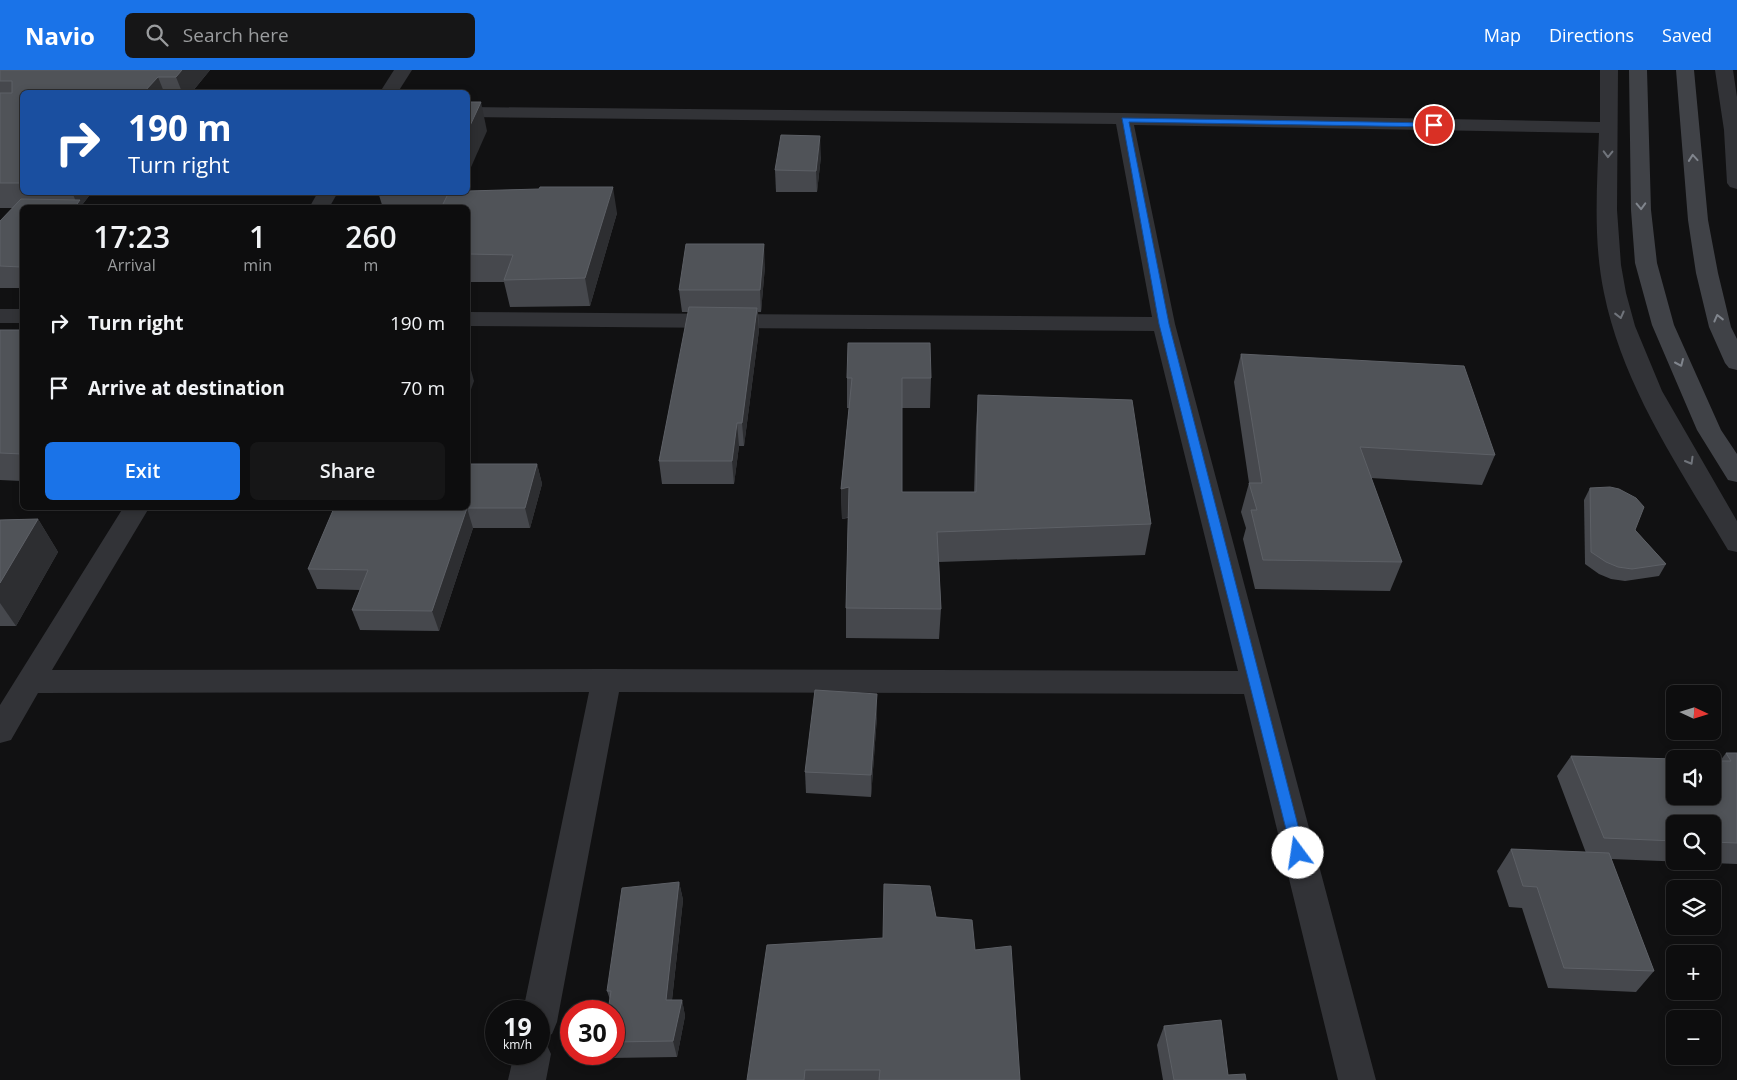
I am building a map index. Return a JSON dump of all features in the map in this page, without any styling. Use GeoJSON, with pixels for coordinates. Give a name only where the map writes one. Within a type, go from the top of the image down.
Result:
{"type":"FeatureCollection","features":[{"type":"Feature","properties":{"kind":"main road"},"geometry":{"type":"LineString","coordinates":[[1638,70],[1641,210],[1646,263],[1663,325],[1709,430],[1737,474]]}},
{"type":"Feature","properties":{"kind":"main road"},"geometry":{"type":"LineString","coordinates":[[1685,70],[1698,220],[1707,272],[1720,327],[1737,363]]}},
{"type":"Feature","properties":{"kind":"street"},"geometry":{"type":"LineString","coordinates":[[390,90],[403,70]]}},
{"type":"Feature","properties":{"kind":"street"},"geometry":{"type":"LineString","coordinates":[[1610,70],[1607,234],[1614,291],[1625,334],[1660,411],[1737,543]]}},
{"type":"Feature","properties":{"kind":"street"},"geometry":{"type":"LineString","coordinates":[[1724,70],[1735,130],[1737,183]]}},
{"type":"Feature","properties":{"kind":"street"},"geometry":{"type":"LineString","coordinates":[[470,112],[1124,119],[1608,128]]}},
{"type":"Feature","properties":{"kind":"street"},"geometry":{"type":"LineString","coordinates":[[1124,119],[1164,324],[1254,683],[1357,1080]]}},
{"type":"Feature","properties":{"kind":"street"},"geometry":{"type":"LineString","coordinates":[[0,316],[20,316]]}},
{"type":"Feature","properties":{"kind":"street"},"geometry":{"type":"LineString","coordinates":[[470,319],[1164,324]]}},
{"type":"Feature","properties":{"kind":"street"},"geometry":{"type":"LineString","coordinates":[[0,731],[135,510]]}},
{"type":"Feature","properties":{"kind":"street"},"geometry":{"type":"LineString","coordinates":[[30,682],[606,680],[1254,683]]}},
{"type":"Feature","properties":{"kind":"street"},"geometry":{"type":"LineString","coordinates":[[543,1000],[606,680]]}},
{"type":"Feature","properties":{"kind":"street"},"geometry":{"type":"LineString","coordinates":[[527,1080],[530,1065]]}},
{"type":"Feature","properties":{"kind":"building"},"geometry":{"type":"Polygon","coordinates":[[[0,70],[182,70],[176,77],[158,77],[146,90],[20,90],[20,183],[0,183],[0,93],[12,93],[12,81],[0,81],[0,70]]]}},
{"type":"Feature","properties":{"kind":"building"},"geometry":{"type":"Polygon","coordinates":[[[470,102],[481,102],[470,126],[470,102]]]}},
{"type":"Feature","properties":{"kind":"building"},"geometry":{"type":"Polygon","coordinates":[[[781,135],[820,136],[816,171],[775,170],[781,135]]]}},
{"type":"Feature","properties":{"kind":"building"},"geometry":{"type":"Polygon","coordinates":[[[540,187],[613,187],[585,278],[504,280],[513,255],[470,254],[470,205],[442,205],[448,195],[470,195],[470,191],[539,189],[540,187]]]}},
{"type":"Feature","properties":{"kind":"building"},"geometry":{"type":"Polygon","coordinates":[[[21,199],[80,200],[76,205],[20,205],[20,267],[0,266],[0,221],[21,199]]]}},
{"type":"Feature","properties":{"kind":"building"},"geometry":{"type":"Polygon","coordinates":[[[686,244],[764,244],[760,290],[679,290],[686,244]]]}},
{"type":"Feature","properties":{"kind":"building"},"geometry":{"type":"Polygon","coordinates":[[[689,307],[757,308],[742,423],[737,423],[732,461],[659,461],[689,307]]]}},
{"type":"Feature","properties":{"kind":"building"},"geometry":{"type":"Polygon","coordinates":[[[0,330],[20,330],[20,454],[0,453],[0,330]]]}},
{"type":"Feature","properties":{"kind":"building"},"geometry":{"type":"Polygon","coordinates":[[[848,343],[930,343],[931,378],[902,378],[902,492],[976,492],[978,395],[1132,400],[1151,524],[937,532],[941,609],[846,608],[849,487],[841,489],[852,378],[847,378],[848,343]]]}},
{"type":"Feature","properties":{"kind":"building"},"geometry":{"type":"Polygon","coordinates":[[[1241,354],[1464,366],[1495,455],[1360,447],[1402,562],[1263,560],[1251,510],[1257,510],[1249,483],[1262,483],[1241,354]]]}},
{"type":"Feature","properties":{"kind":"building"},"geometry":{"type":"Polygon","coordinates":[[[470,464],[537,464],[525,508],[470,508],[470,464]]]}},
{"type":"Feature","properties":{"kind":"building"},"geometry":{"type":"Polygon","coordinates":[[[1610,487],[1619,489],[1636,498],[1644,507],[1635,530],[1666,564],[1632,569],[1618,567],[1591,552],[1590,488],[1610,487]]]}},
{"type":"Feature","properties":{"kind":"building"},"geometry":{"type":"Polygon","coordinates":[[[333,510],[466,510],[432,611],[352,610],[368,570],[308,569],[333,510]]]}},
{"type":"Feature","properties":{"kind":"building"},"geometry":{"type":"Polygon","coordinates":[[[38,519],[0,583],[0,520],[38,519]]]}},
{"type":"Feature","properties":{"kind":"building"},"geometry":{"type":"Polygon","coordinates":[[[815,690],[877,694],[871,775],[805,772],[815,690]]]}},
{"type":"Feature","properties":{"kind":"building"},"geometry":{"type":"Polygon","coordinates":[[[1726,753],[1737,753],[1737,843],[1721,842],[1721,815],[1666,815],[1666,841],[1604,838],[1571,756],[1666,759],[1666,805],[1721,805],[1721,761],[1731,761],[1726,753]]]}},
{"type":"Feature","properties":{"kind":"building"},"geometry":{"type":"Polygon","coordinates":[[[1511,849],[1609,853],[1654,971],[1564,968],[1537,887],[1523,886],[1511,849]]]}},
{"type":"Feature","properties":{"kind":"building"},"geometry":{"type":"Polygon","coordinates":[[[679,882],[666,1000],[682,1000],[673,1041],[625,1042],[625,1000],[610,1000],[611,991],[607,991],[622,888],[679,882]]]}},
{"type":"Feature","properties":{"kind":"building"},"geometry":{"type":"Polygon","coordinates":[[[884,884],[930,886],[936,917],[972,920],[975,950],[1011,946],[1020,1080],[879,1080],[880,1070],[805,1070],[804,1080],[747,1080],[767,945],[883,938],[884,884]]]}},
{"type":"Feature","properties":{"kind":"building"},"geometry":{"type":"Polygon","coordinates":[[[1221,1020],[1228,1075],[1245,1074],[1246,1080],[1174,1080],[1164,1026],[1221,1020]]]}},
{"type":"Feature","properties":{"kind":"route"},"geometry":{"type":"LineString","coordinates":[[1298,853],[1164,324],[1124,119],[1434,125]]}}]}
